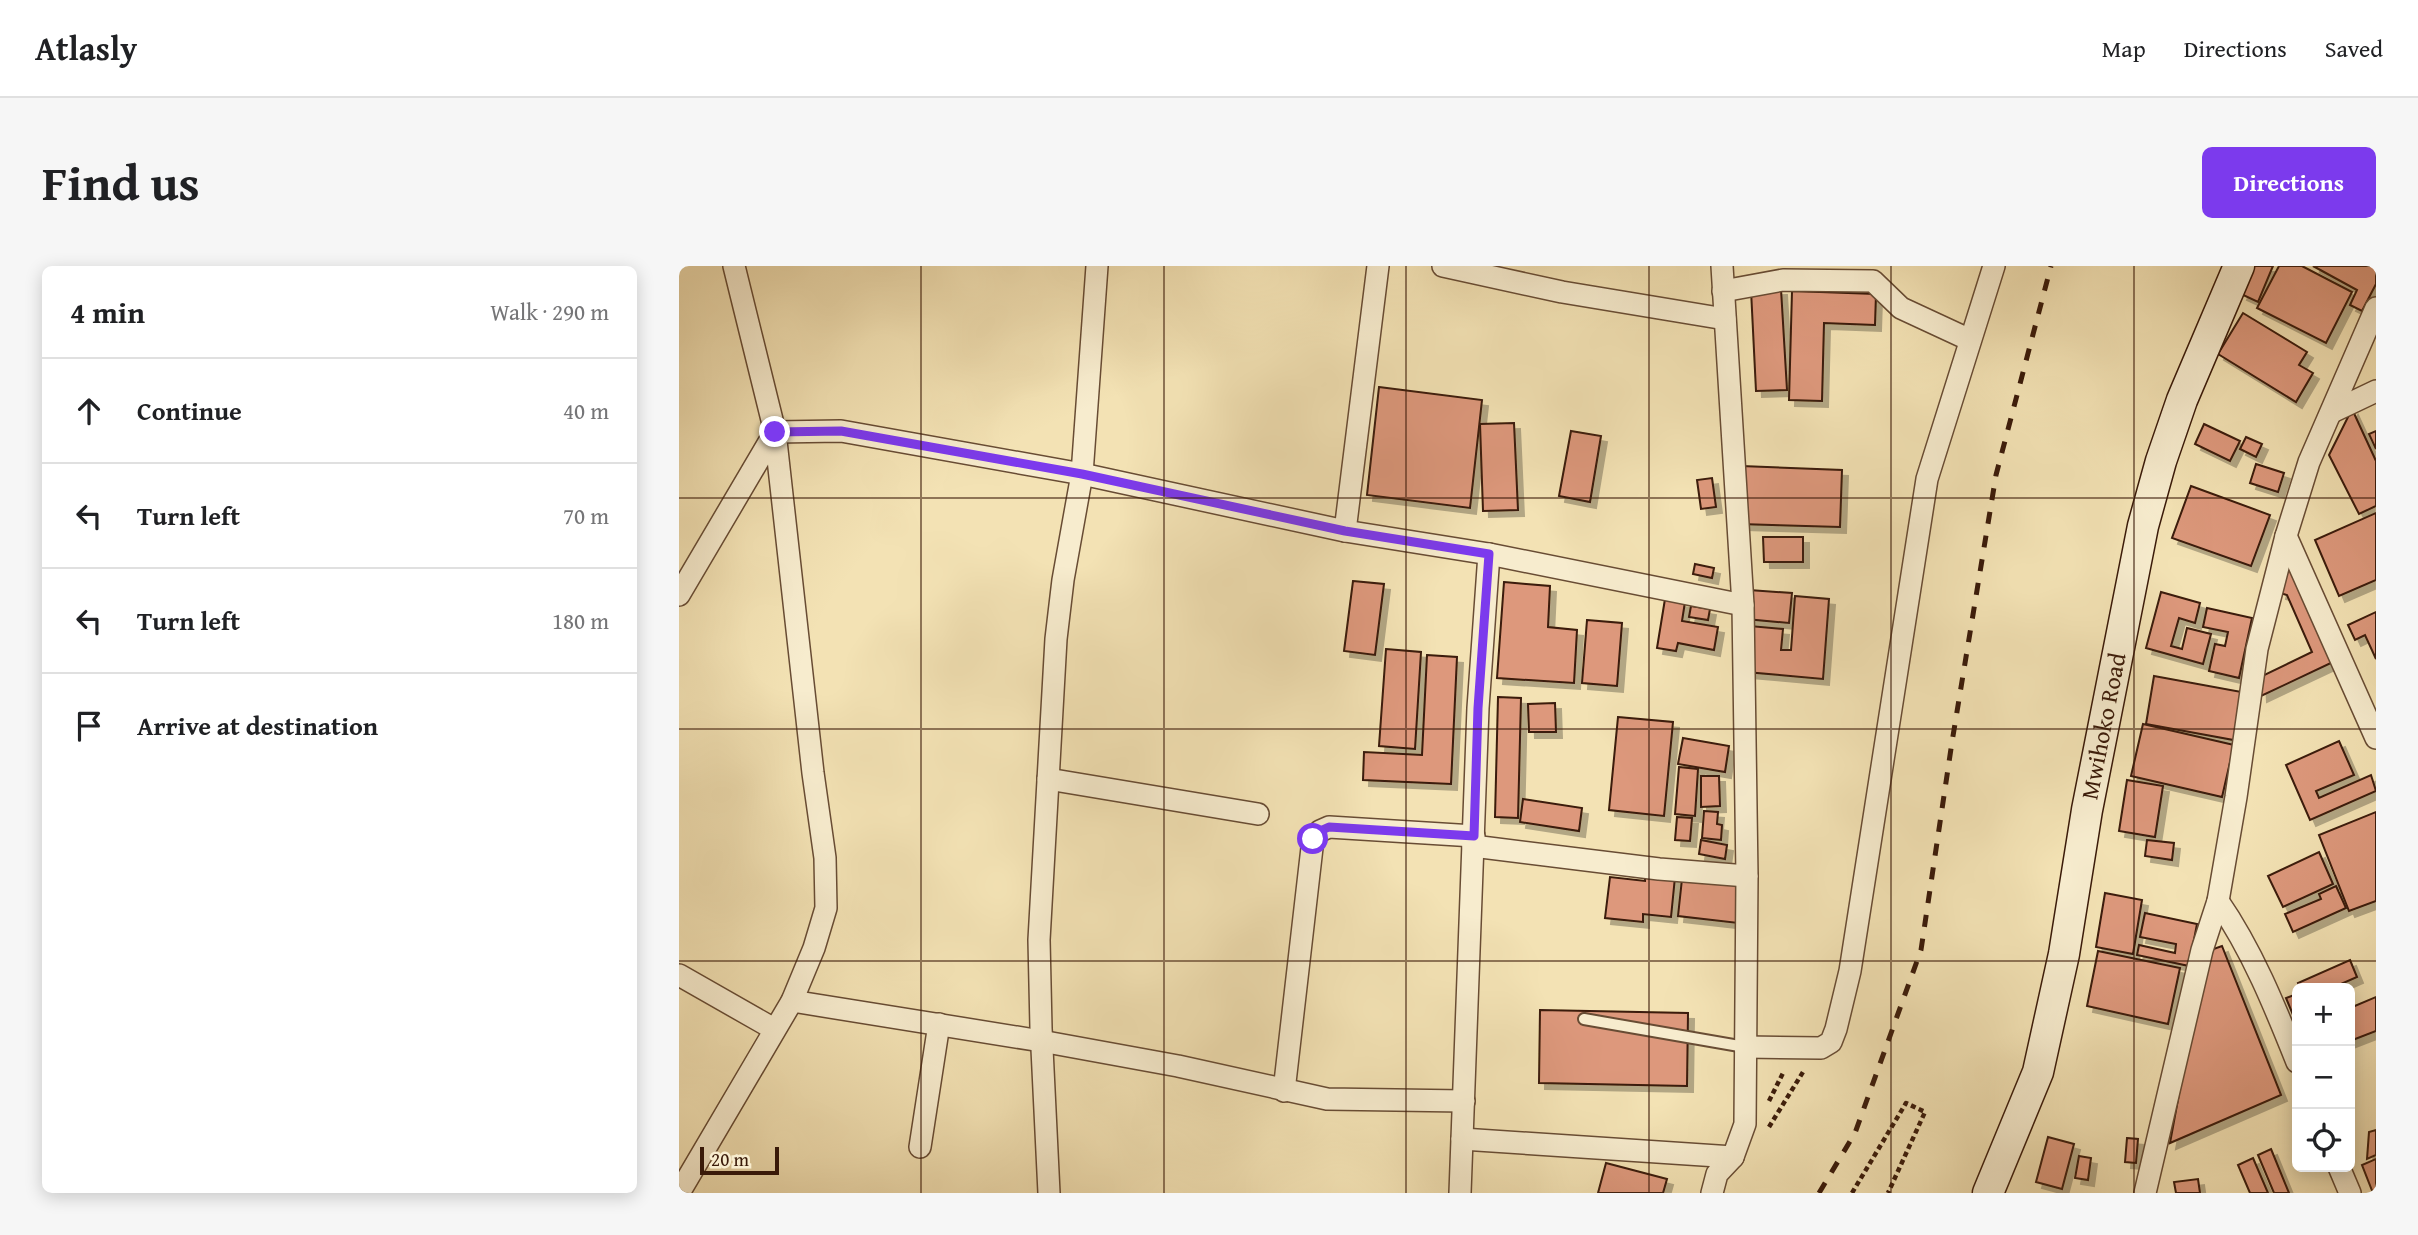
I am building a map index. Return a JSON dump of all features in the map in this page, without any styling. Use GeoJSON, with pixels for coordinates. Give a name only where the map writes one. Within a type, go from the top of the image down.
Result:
{"type":"FeatureCollection","features":[{"type":"Feature","properties":{"kind":"street"},"geometry":{"type":"LineString","coordinates":[[679,1193],[792,1001],[814,948],[826,908],[824,858],[775,432],[734,266]]}},
{"type":"Feature","properties":{"kind":"street"},"geometry":{"type":"LineString","coordinates":[[1049,1193],[1039,940],[1056,639],[1063,580],[1082,474],[1097,266]]}},
{"type":"Feature","properties":{"kind":"street"},"geometry":{"type":"LineString","coordinates":[[1345,531],[1378,266]]}},
{"type":"Feature","properties":{"kind":"street"},"geometry":{"type":"LineString","coordinates":[[1443,266],[1562,292],[1725,319]]}},
{"type":"Feature","properties":{"kind":"street"},"geometry":{"type":"LineString","coordinates":[[1712,1193],[1717,1174],[1733,1157],[1745,1124],[1747,876],[1743,605],[1721,266]]}},
{"type":"Feature","properties":{"kind":"street"},"geometry":{"type":"LineString","coordinates":[[1745,1047],[1821,1048],[1831,1042],[1836,1028],[1853,957],[1927,479],[1994,266]]}},
{"type":"Feature","properties":{"kind":"street","name":"Mwihoko Road"},"geometry":{"type":"LineString","coordinates":[[1987,1193],[2038,1072],[2064,954],[2087,810],[2143,526],[2182,400],[2239,266]]}},
{"type":"Feature","properties":{"kind":"street"},"geometry":{"type":"LineString","coordinates":[[1723,291],[1783,280],[1874,281],[1901,308],[1970,340]]}},
{"type":"Feature","properties":{"kind":"street"},"geometry":{"type":"LineString","coordinates":[[2145,1193],[2201,950],[2218,901],[2237,797],[2257,649],[2286,536],[2309,462],[2376,308]]}},
{"type":"Feature","properties":{"kind":"street"},"geometry":{"type":"LineString","coordinates":[[2332,412],[2376,391]]}},
{"type":"Feature","properties":{"kind":"street"},"geometry":{"type":"LineString","coordinates":[[775,432],[841,431],[1082,474],[1345,531],[1489,554],[1743,605]]}},
{"type":"Feature","properties":{"kind":"street"},"geometry":{"type":"LineString","coordinates":[[679,595],[775,432]]}},
{"type":"Feature","properties":{"kind":"street"},"geometry":{"type":"LineString","coordinates":[[2286,536],[2376,738]]}},
{"type":"Feature","properties":{"kind":"street"},"geometry":{"type":"LineString","coordinates":[[1460,1193],[1478,708],[1489,554]]}},
{"type":"Feature","properties":{"kind":"street"},"geometry":{"type":"LineString","coordinates":[[1048,779],[1258,814]]}},
{"type":"Feature","properties":{"kind":"street"},"geometry":{"type":"LineString","coordinates":[[1284,1091],[1313,839],[1320,831],[1329,827],[1473,841],[1659,869],[1747,876]]}},
{"type":"Feature","properties":{"kind":"street"},"geometry":{"type":"LineString","coordinates":[[2218,901],[2238,930],[2292,1050]]}},
{"type":"Feature","properties":{"kind":"street"},"geometry":{"type":"LineString","coordinates":[[679,975],[775,1029]]}},
{"type":"Feature","properties":{"kind":"street"},"geometry":{"type":"LineString","coordinates":[[792,1001],[1178,1066],[1327,1099],[1464,1101]]}},
{"type":"Feature","properties":{"kind":"street"},"geometry":{"type":"LineString","coordinates":[[920,1147],[939,1024]]}},
{"type":"Feature","properties":{"kind":"street"},"geometry":{"type":"LineString","coordinates":[[1462,1139],[1733,1157]]}},
{"type":"Feature","properties":{"kind":"street"},"geometry":{"type":"LineString","coordinates":[[2341,1172],[2350,1193]]}},
{"type":"Feature","properties":{"kind":"lane"},"geometry":{"type":"LineString","coordinates":[[1584,1019],[1745,1047]]}},
{"type":"Feature","properties":{"kind":"path"},"geometry":{"type":"LineString","coordinates":[[1852,1193],[1906,1103],[1925,1112],[1888,1193]]}},
{"type":"Feature","properties":{"kind":"building"},"geometry":{"type":"Polygon","coordinates":[[[2254,266],[2273,266],[2258,302],[2241,294],[2254,266]]]}},
{"type":"Feature","properties":{"kind":"building"},"geometry":{"type":"Polygon","coordinates":[[[2279,266],[2302,266],[2352,292],[2326,343],[2257,308],[2279,266]]]}},
{"type":"Feature","properties":{"kind":"building"},"geometry":{"type":"Polygon","coordinates":[[[2313,266],[2376,266],[2376,284],[2362,311],[2350,305],[2357,290],[2313,266]]]}},
{"type":"Feature","properties":{"kind":"building"},"geometry":{"type":"Polygon","coordinates":[[[1781,289],[1787,390],[1756,391],[1751,290],[1781,289]]]}},
{"type":"Feature","properties":{"kind":"building"},"geometry":{"type":"Polygon","coordinates":[[[1792,291],[1876,294],[1875,325],[1824,323],[1822,401],[1789,400],[1792,291]]]}},
{"type":"Feature","properties":{"kind":"building"},"geometry":{"type":"Polygon","coordinates":[[[2243,313],[2307,352],[2299,365],[2313,373],[2296,402],[2218,354],[2243,313]]]}},
{"type":"Feature","properties":{"kind":"building"},"geometry":{"type":"Polygon","coordinates":[[[1379,387],[1482,400],[1470,508],[1367,495],[1379,387]]]}},
{"type":"Feature","properties":{"kind":"building"},"geometry":{"type":"Polygon","coordinates":[[[2352,409],[2376,461],[2376,506],[2359,514],[2329,455],[2352,409]]]}},
{"type":"Feature","properties":{"kind":"building"},"geometry":{"type":"Polygon","coordinates":[[[1514,423],[1518,510],[1483,511],[1480,424],[1514,423]]]}},
{"type":"Feature","properties":{"kind":"building"},"geometry":{"type":"Polygon","coordinates":[[[2204,424],[2240,441],[2230,461],[2195,444],[2204,424]]]}},
{"type":"Feature","properties":{"kind":"building"},"geometry":{"type":"Polygon","coordinates":[[[1571,431],[1601,436],[1590,502],[1559,496],[1571,431]]]}},
{"type":"Feature","properties":{"kind":"building"},"geometry":{"type":"Polygon","coordinates":[[[2376,431],[2376,449],[2369,434],[2376,431]]]}},
{"type":"Feature","properties":{"kind":"building"},"geometry":{"type":"Polygon","coordinates":[[[2246,437],[2262,444],[2256,457],[2240,449],[2246,437]]]}},
{"type":"Feature","properties":{"kind":"building"},"geometry":{"type":"Polygon","coordinates":[[[2256,464],[2284,473],[2278,492],[2250,483],[2256,464]]]}},
{"type":"Feature","properties":{"kind":"building"},"geometry":{"type":"Polygon","coordinates":[[[1741,466],[1842,470],[1840,527],[1740,524],[1741,466]]]}},
{"type":"Feature","properties":{"kind":"building"},"geometry":{"type":"Polygon","coordinates":[[[1712,478],[1716,507],[1701,509],[1697,480],[1712,478]]]}},
{"type":"Feature","properties":{"kind":"building"},"geometry":{"type":"Polygon","coordinates":[[[2191,486],[2270,515],[2251,566],[2172,538],[2191,486]]]}},
{"type":"Feature","properties":{"kind":"building"},"geometry":{"type":"Polygon","coordinates":[[[2376,513],[2376,580],[2339,596],[2315,540],[2376,513]]]}},
{"type":"Feature","properties":{"kind":"building"},"geometry":{"type":"Polygon","coordinates":[[[1763,537],[1803,537],[1803,562],[1764,562],[1763,537]]]}},
{"type":"Feature","properties":{"kind":"building"},"geometry":{"type":"Polygon","coordinates":[[[2289,557],[2333,662],[2261,696],[2260,677],[2312,652],[2287,595],[2280,593],[2289,557]]]}},
{"type":"Feature","properties":{"kind":"building"},"geometry":{"type":"Polygon","coordinates":[[[1695,564],[1714,568],[1712,578],[1693,574],[1695,564]]]}},
{"type":"Feature","properties":{"kind":"building"},"geometry":{"type":"Polygon","coordinates":[[[1353,581],[1384,584],[1375,655],[1344,651],[1353,581]]]}},
{"type":"Feature","properties":{"kind":"building"},"geometry":{"type":"Polygon","coordinates":[[[1504,582],[1550,586],[1548,627],[1577,630],[1574,683],[1497,678],[1504,582]]]}},
{"type":"Feature","properties":{"kind":"building"},"geometry":{"type":"Polygon","coordinates":[[[1749,590],[1792,593],[1789,623],[1746,619],[1749,590]]]}},
{"type":"Feature","properties":{"kind":"building"},"geometry":{"type":"Polygon","coordinates":[[[2161,592],[2200,603],[2195,623],[2179,618],[2171,646],[2182,649],[2187,628],[2211,634],[2203,664],[2146,648],[2161,592]]]}},
{"type":"Feature","properties":{"kind":"building"},"geometry":{"type":"Polygon","coordinates":[[[1795,596],[1829,599],[1823,679],[1746,672],[1750,626],[1783,629],[1781,650],[1791,650],[1795,596]]]}},
{"type":"Feature","properties":{"kind":"building"},"geometry":{"type":"Polygon","coordinates":[[[1665,599],[1685,602],[1682,621],[1718,627],[1714,650],[1678,643],[1676,651],[1657,648],[1665,599]]]}},
{"type":"Feature","properties":{"kind":"building"},"geometry":{"type":"Polygon","coordinates":[[[1691,606],[1710,609],[1708,620],[1689,617],[1691,606]]]}},
{"type":"Feature","properties":{"kind":"building"},"geometry":{"type":"Polygon","coordinates":[[[2207,608],[2252,618],[2239,678],[2209,671],[2215,644],[2225,646],[2228,632],[2203,627],[2207,608]]]}},
{"type":"Feature","properties":{"kind":"building"},"geometry":{"type":"Polygon","coordinates":[[[2376,612],[2376,659],[2365,635],[2355,640],[2348,625],[2376,612]]]}},
{"type":"Feature","properties":{"kind":"building"},"geometry":{"type":"Polygon","coordinates":[[[1587,620],[1622,623],[1617,686],[1582,683],[1587,620]]]}},
{"type":"Feature","properties":{"kind":"building"},"geometry":{"type":"Polygon","coordinates":[[[1386,649],[1421,652],[1415,749],[1379,746],[1386,649]]]}},
{"type":"Feature","properties":{"kind":"building"},"geometry":{"type":"Polygon","coordinates":[[[1427,655],[1457,657],[1451,784],[1363,780],[1364,752],[1422,755],[1427,655]]]}},
{"type":"Feature","properties":{"kind":"building"},"geometry":{"type":"Polygon","coordinates":[[[2154,676],[2247,693],[2239,741],[2146,724],[2154,676]]]}},
{"type":"Feature","properties":{"kind":"building"},"geometry":{"type":"Polygon","coordinates":[[[1498,697],[1521,698],[1518,818],[1495,817],[1498,697]]]}},
{"type":"Feature","properties":{"kind":"building"},"geometry":{"type":"Polygon","coordinates":[[[1555,703],[1556,732],[1529,732],[1528,704],[1555,703]]]}},
{"type":"Feature","properties":{"kind":"building"},"geometry":{"type":"Polygon","coordinates":[[[1618,717],[1673,722],[1664,816],[1609,810],[1618,717]]]}},
{"type":"Feature","properties":{"kind":"building"},"geometry":{"type":"Polygon","coordinates":[[[2143,724],[2234,745],[2222,797],[2131,776],[2143,724]]]}},
{"type":"Feature","properties":{"kind":"building"},"geometry":{"type":"Polygon","coordinates":[[[1683,738],[1729,746],[1725,772],[1678,764],[1683,738]]]}},
{"type":"Feature","properties":{"kind":"building"},"geometry":{"type":"Polygon","coordinates":[[[2339,741],[2354,775],[2316,791],[2319,798],[2371,775],[2376,791],[2310,820],[2286,765],[2339,741]]]}},
{"type":"Feature","properties":{"kind":"building"},"geometry":{"type":"Polygon","coordinates":[[[1679,767],[1698,769],[1695,816],[1675,814],[1679,767]]]}},
{"type":"Feature","properties":{"kind":"building"},"geometry":{"type":"Polygon","coordinates":[[[1701,776],[1719,776],[1720,806],[1701,807],[1701,776]]]}},
{"type":"Feature","properties":{"kind":"building"},"geometry":{"type":"Polygon","coordinates":[[[2127,780],[2163,786],[2155,837],[2119,831],[2127,780]]]}},
{"type":"Feature","properties":{"kind":"building"},"geometry":{"type":"Polygon","coordinates":[[[1523,799],[1582,808],[1579,831],[1520,822],[1523,799]]]}},
{"type":"Feature","properties":{"kind":"building"},"geometry":{"type":"Polygon","coordinates":[[[1704,811],[1718,812],[1717,824],[1722,825],[1721,840],[1702,838],[1704,811]]]}},
{"type":"Feature","properties":{"kind":"building"},"geometry":{"type":"Polygon","coordinates":[[[2376,812],[2376,901],[2349,911],[2319,835],[2376,812]]]}},
{"type":"Feature","properties":{"kind":"building"},"geometry":{"type":"Polygon","coordinates":[[[1677,817],[1692,818],[1690,841],[1675,840],[1677,817]]]}},
{"type":"Feature","properties":{"kind":"building"},"geometry":{"type":"Polygon","coordinates":[[[1701,840],[1727,845],[1725,859],[1699,854],[1701,840]]]}},
{"type":"Feature","properties":{"kind":"building"},"geometry":{"type":"Polygon","coordinates":[[[2147,840],[2174,843],[2172,860],[2145,856],[2147,840]]]}},
{"type":"Feature","properties":{"kind":"building"},"geometry":{"type":"Polygon","coordinates":[[[2319,852],[2333,884],[2283,907],[2268,876],[2319,852]]]}},
{"type":"Feature","properties":{"kind":"building"},"geometry":{"type":"Polygon","coordinates":[[[1645,874],[1675,877],[1671,917],[1643,914],[1643,922],[1605,918],[1610,877],[1645,881],[1645,874]]]}},
{"type":"Feature","properties":{"kind":"building"},"geometry":{"type":"Polygon","coordinates":[[[1682,879],[1741,886],[1738,923],[1678,916],[1682,879]]]}},
{"type":"Feature","properties":{"kind":"building"},"geometry":{"type":"Polygon","coordinates":[[[2336,886],[2346,908],[2293,932],[2285,914],[2321,899],[2319,894],[2336,886]]]}},
{"type":"Feature","properties":{"kind":"building"},"geometry":{"type":"Polygon","coordinates":[[[2105,893],[2142,900],[2133,954],[2096,947],[2105,893]]]}},
{"type":"Feature","properties":{"kind":"building"},"geometry":{"type":"Polygon","coordinates":[[[2145,913],[2197,924],[2189,966],[2137,955],[2139,945],[2175,953],[2176,944],[2140,937],[2145,913]]]}},
{"type":"Feature","properties":{"kind":"building"},"geometry":{"type":"Polygon","coordinates":[[[2222,946],[2281,1095],[2170,1143],[2205,952],[2222,946]]]}},
{"type":"Feature","properties":{"kind":"building"},"geometry":{"type":"Polygon","coordinates":[[[2098,951],[2180,968],[2168,1024],[2087,1006],[2098,951]]]}},
{"type":"Feature","properties":{"kind":"building"},"geometry":{"type":"Polygon","coordinates":[[[2350,960],[2357,977],[2343,983],[2298,983],[2350,960]]]}},
{"type":"Feature","properties":{"kind":"building"},"geometry":{"type":"Polygon","coordinates":[[[2292,996],[2292,1012],[2286,998],[2292,996]]]}},
{"type":"Feature","properties":{"kind":"building"},"geometry":{"type":"Polygon","coordinates":[[[2376,997],[2376,1031],[2355,1039],[2355,1006],[2376,997]]]}},
{"type":"Feature","properties":{"kind":"building"},"geometry":{"type":"Polygon","coordinates":[[[1540,1010],[1688,1013],[1687,1086],[1539,1083],[1540,1010]]]}},
{"type":"Feature","properties":{"kind":"building"},"geometry":{"type":"Polygon","coordinates":[[[2376,1130],[2376,1155],[2367,1159],[2369,1132],[2376,1130]]]}},
{"type":"Feature","properties":{"kind":"building"},"geometry":{"type":"Polygon","coordinates":[[[2048,1137],[2074,1144],[2062,1189],[2036,1182],[2048,1137]]]}},
{"type":"Feature","properties":{"kind":"building"},"geometry":{"type":"Polygon","coordinates":[[[2127,1138],[2138,1139],[2136,1163],[2125,1162],[2127,1138]]]}},
{"type":"Feature","properties":{"kind":"building"},"geometry":{"type":"Polygon","coordinates":[[[2271,1149],[2289,1193],[2274,1193],[2258,1155],[2271,1149]]]}},
{"type":"Feature","properties":{"kind":"building"},"geometry":{"type":"Polygon","coordinates":[[[2079,1156],[2091,1158],[2088,1180],[2075,1178],[2079,1156]]]}},
{"type":"Feature","properties":{"kind":"building"},"geometry":{"type":"Polygon","coordinates":[[[2253,1158],[2268,1193],[2250,1193],[2238,1165],[2253,1158]]]}},
{"type":"Feature","properties":{"kind":"building"},"geometry":{"type":"Polygon","coordinates":[[[2376,1159],[2376,1193],[2373,1193],[2362,1165],[2376,1159]]]}},
{"type":"Feature","properties":{"kind":"building"},"geometry":{"type":"Polygon","coordinates":[[[1606,1163],[1667,1179],[1663,1193],[1598,1193],[1606,1163]]]}},
{"type":"Feature","properties":{"kind":"building"},"geometry":{"type":"Polygon","coordinates":[[[2198,1179],[2200,1193],[2176,1193],[2174,1182],[2198,1179]]]}},
{"type":"Feature","properties":{"kind":"railway"},"geometry":{"type":"LineString","coordinates":[[1819,1193],[1855,1133],[1921,950],[1996,475],[2051,266]]}},
{"type":"Feature","properties":{"kind":"route"},"geometry":{"type":"LineString","coordinates":[[775,432],[841,431],[1082,474],[1345,531],[1489,554],[1478,708],[1474,836],[1329,827],[1320,831],[1313,839]]}}]}
